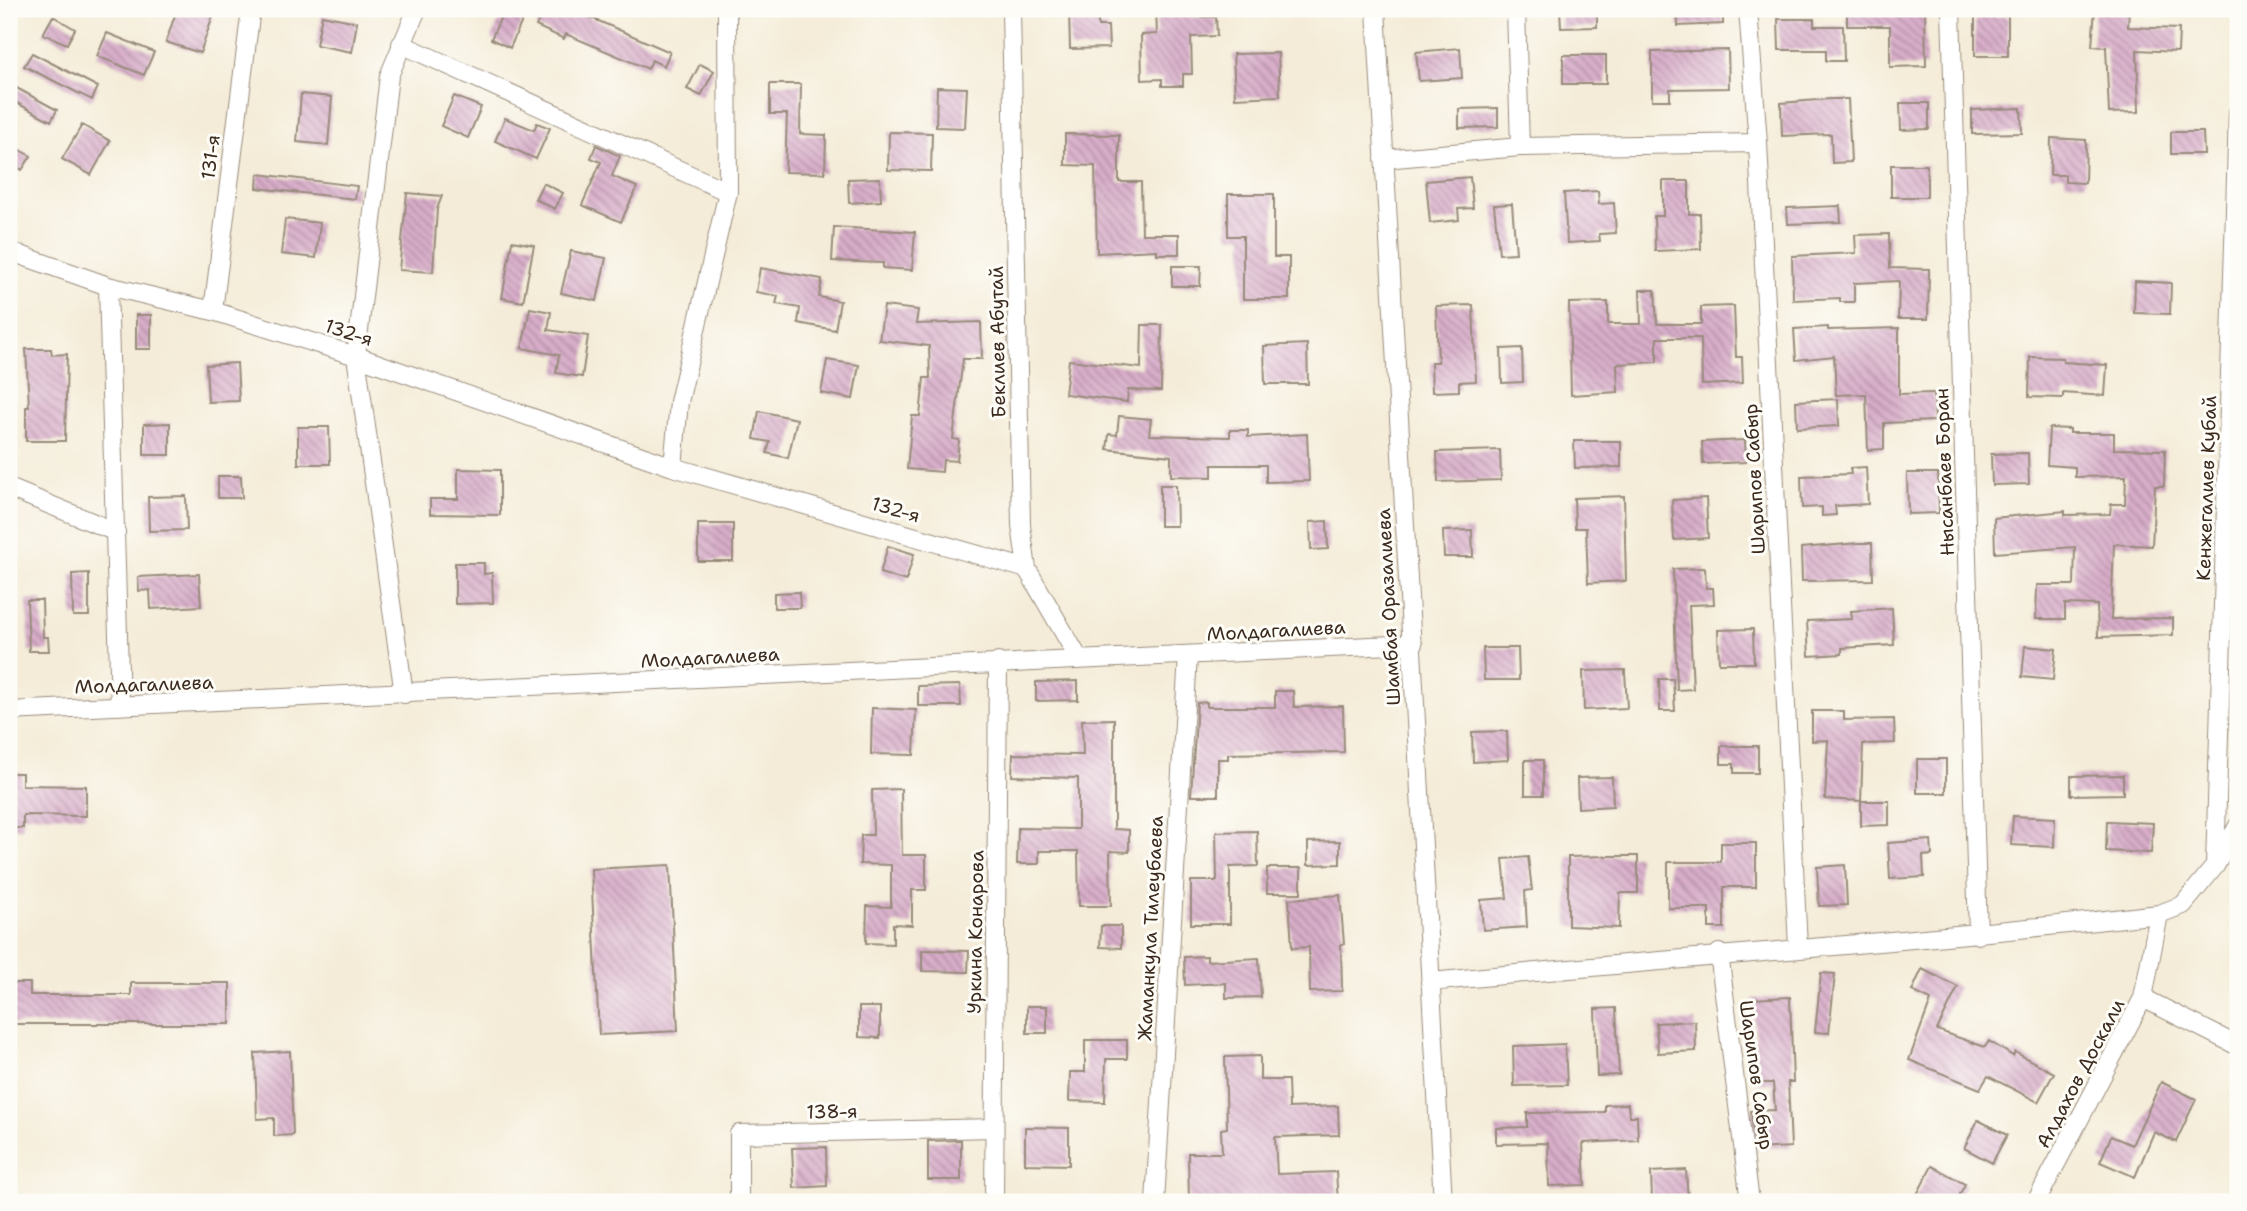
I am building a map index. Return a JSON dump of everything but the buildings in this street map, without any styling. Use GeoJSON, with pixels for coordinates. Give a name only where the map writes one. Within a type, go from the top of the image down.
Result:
{"type":"FeatureCollection","features":[{"type":"Feature","properties":{"kind":"street","name":"131-я"},"geometry":{"type":"LineString","coordinates":[[213,312],[251,9]]}},
{"type":"Feature","properties":{"kind":"street"},"geometry":{"type":"LineString","coordinates":[[404,694],[356,356],[389,76],[417,9]]}},
{"type":"Feature","properties":{"kind":"street"},"geometry":{"type":"LineString","coordinates":[[673,467],[679,402],[728,192],[727,9]]}},
{"type":"Feature","properties":{"kind":"street","name":"Беклиев Абутай"},"geometry":{"type":"LineString","coordinates":[[1011,9],[1021,526],[1027,569],[1079,659]]}},
{"type":"Feature","properties":{"kind":"street","name":"Шамбая Оразалиева"},"geometry":{"type":"LineString","coordinates":[[1376,9],[1443,1202]]}},
{"type":"Feature","properties":{"kind":"street"},"geometry":{"type":"LineString","coordinates":[[1516,9],[1520,147]]}},
{"type":"Feature","properties":{"kind":"street","name":"Шарипов Сабыр"},"geometry":{"type":"LineString","coordinates":[[1748,9],[1758,143],[1798,947]]}},
{"type":"Feature","properties":{"kind":"street","name":"Нысанбаев Боран"},"geometry":{"type":"LineString","coordinates":[[1951,9],[1978,935]]}},
{"type":"Feature","properties":{"kind":"street"},"geometry":{"type":"LineString","coordinates":[[401,44],[728,192]]}},
{"type":"Feature","properties":{"kind":"street","name":"Кенжегалиев Кубай"},"geometry":{"type":"LineString","coordinates":[[2215,866],[2238,112]]}},
{"type":"Feature","properties":{"kind":"street"},"geometry":{"type":"LineString","coordinates":[[1384,159],[1520,147],[1758,143]]}},
{"type":"Feature","properties":{"kind":"street","name":"132-я"},"geometry":{"type":"LineString","coordinates":[[9,251],[108,286],[213,312],[356,356],[673,467],[1027,569]]}},
{"type":"Feature","properties":{"kind":"street"},"geometry":{"type":"LineString","coordinates":[[108,286],[120,706]]}},
{"type":"Feature","properties":{"kind":"street"},"geometry":{"type":"LineString","coordinates":[[9,488],[116,532]]}},
{"type":"Feature","properties":{"kind":"street","name":"Молдагалиева"},"geometry":{"type":"LineString","coordinates":[[9,711],[1413,644]]}},
{"type":"Feature","properties":{"kind":"street","name":"Жаманкула Тилеубаева"},"geometry":{"type":"LineString","coordinates":[[1155,1202],[1188,656]]}},
{"type":"Feature","properties":{"kind":"street","name":"Уркина Конарова"},"geometry":{"type":"LineString","coordinates":[[994,1202],[998,662]]}},
{"type":"Feature","properties":{"kind":"street"},"geometry":{"type":"LineString","coordinates":[[1430,982],[1719,953],[1978,935],[2158,914],[2183,905],[2215,866],[2238,826]]}},
{"type":"Feature","properties":{"kind":"street","name":"Алдахов Доскали"},"geometry":{"type":"LineString","coordinates":[[2036,1202],[2144,998],[2158,914]]}},
{"type":"Feature","properties":{"kind":"street","name":"Шарипов Сабыр"},"geometry":{"type":"LineString","coordinates":[[1719,953],[1750,1202]]}},
{"type":"Feature","properties":{"kind":"street"},"geometry":{"type":"LineString","coordinates":[[2144,998],[2238,1046]]}},
{"type":"Feature","properties":{"kind":"street","name":"138-я"},"geometry":{"type":"LineString","coordinates":[[738,1202],[738,1134],[994,1128]]}}]}
